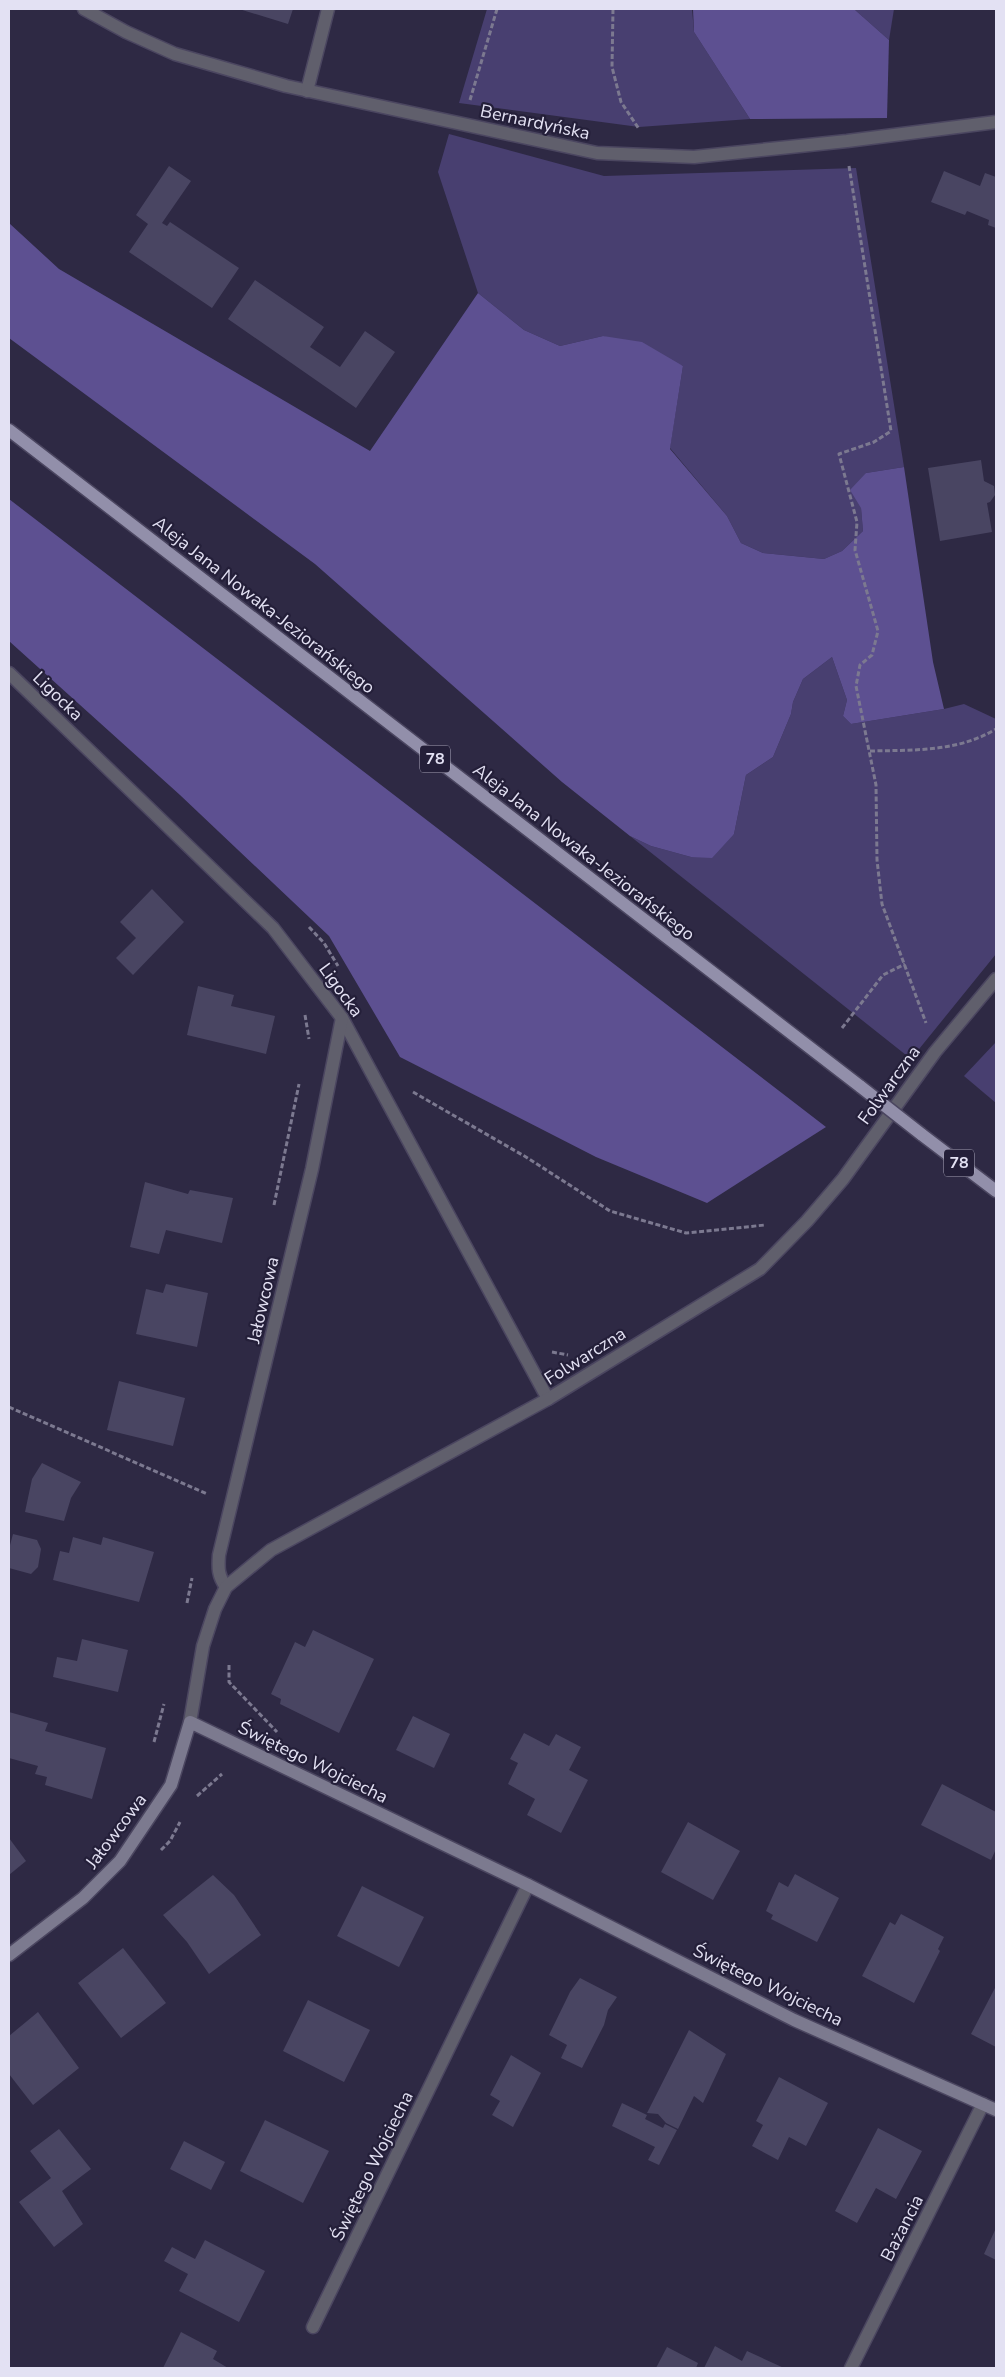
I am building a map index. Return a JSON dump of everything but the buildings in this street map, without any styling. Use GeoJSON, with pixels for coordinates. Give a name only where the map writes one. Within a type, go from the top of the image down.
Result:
{"type":"FeatureCollection","features":[{"type":"Feature","properties":{"kind":"main road","name":"Aleja Jana Nowaka-Jeziorańskiego"},"geometry":{"type":"LineString","coordinates":[[9,430],[996,1191]]}},
{"type":"Feature","properties":{"kind":"street","name":"Bernardyńska"},"geometry":{"type":"LineString","coordinates":[[84,9],[126,32],[175,54],[307,91],[597,153],[694,157],[847,142],[996,122]]}},
{"type":"Feature","properties":{"kind":"street"},"geometry":{"type":"LineString","coordinates":[[307,91],[328,9]]}},
{"type":"Feature","properties":{"kind":"street","name":"Ligocka"},"geometry":{"type":"LineString","coordinates":[[9,673],[273,928],[342,1018],[548,1399]]}},
{"type":"Feature","properties":{"kind":"street","name":"Folwarczna"},"geometry":{"type":"LineString","coordinates":[[190,1722],[203,1646],[215,1609],[226,1587],[271,1550],[548,1399],[760,1269],[807,1221],[843,1179],[935,1052],[996,979]]}},
{"type":"Feature","properties":{"kind":"street","name":"Jałowcowa"},"geometry":{"type":"LineString","coordinates":[[226,1587],[220,1579],[218,1569],[219,1556],[312,1170],[342,1018]]}},
{"type":"Feature","properties":{"kind":"street","name":"Jałowcowa"},"geometry":{"type":"LineString","coordinates":[[9,1955],[83,1898],[120,1861],[171,1785],[190,1722]]}},
{"type":"Feature","properties":{"kind":"street","name":"Świętego Wojciecha"},"geometry":{"type":"LineString","coordinates":[[190,1722],[528,1884],[794,2020],[996,2110]]}},
{"type":"Feature","properties":{"kind":"street","name":"Świętego Wojciecha"},"geometry":{"type":"LineString","coordinates":[[313,2327],[528,1884]]}},
{"type":"Feature","properties":{"kind":"street","name":"Bażancia"},"geometry":{"type":"LineString","coordinates":[[851,2368],[983,2104]]}},
{"type":"Feature","properties":{"kind":"path"},"geometry":{"type":"LineString","coordinates":[[490,131],[471,109],[470,95],[497,9]]}},
{"type":"Feature","properties":{"kind":"path"},"geometry":{"type":"LineString","coordinates":[[613,9],[612,67],[621,102],[640,131],[674,156]]}},
{"type":"Feature","properties":{"kind":"path"},"geometry":{"type":"LineString","coordinates":[[847,142],[891,431],[874,442],[840,454],[857,522],[855,550],[878,631],[872,655],[860,665],[856,686],[876,785],[877,860],[882,904],[935,1052]]}},
{"type":"Feature","properties":{"kind":"path"},"geometry":{"type":"LineString","coordinates":[[870,751],[944,748],[985,735],[996,729]]}},
{"type":"Feature","properties":{"kind":"path"},"geometry":{"type":"LineString","coordinates":[[842,1028],[883,975],[905,964]]}},
{"type":"Feature","properties":{"kind":"path"},"geometry":{"type":"LineString","coordinates":[[304,1009],[309,1037],[307,1046]]}},
{"type":"Feature","properties":{"kind":"path"},"geometry":{"type":"LineString","coordinates":[[284,1158],[301,1074]]}},
{"type":"Feature","properties":{"kind":"path"},"geometry":{"type":"LineString","coordinates":[[412,1091],[526,1157],[610,1211],[686,1232],[807,1221]]}},
{"type":"Feature","properties":{"kind":"path"},"geometry":{"type":"LineString","coordinates":[[9,1407],[210,1495]]}},
{"type":"Feature","properties":{"kind":"path"},"geometry":{"type":"LineString","coordinates":[[185,1611],[193,1572]]}},
{"type":"Feature","properties":{"kind":"path"},"geometry":{"type":"LineString","coordinates":[[228,1663],[229,1682],[279,1735]]}},
{"type":"Feature","properties":{"kind":"path"},"geometry":{"type":"LineString","coordinates":[[152,1751],[166,1697]]}},
{"type":"Feature","properties":{"kind":"shaded area"},"geometry":{"type":"Polygon","coordinates":[[[487,9],[692,9],[694,32],[750,119],[639,127],[459,103],[487,9]]]}},
{"type":"Feature","properties":{"kind":"shaded area"},"geometry":{"type":"Polygon","coordinates":[[[693,9],[854,9],[889,40],[887,118],[750,119],[694,32],[693,9]]]}},
{"type":"Feature","properties":{"kind":"shaded area"},"geometry":{"type":"Polygon","coordinates":[[[854,9],[894,9],[889,40],[854,9]]]}},
{"type":"Feature","properties":{"kind":"shaded area"},"geometry":{"type":"Polygon","coordinates":[[[449,134],[604,176],[856,168],[904,467],[866,473],[861,508],[863,531],[842,551],[824,559],[763,553],[741,543],[727,516],[670,448],[683,366],[603,336],[560,346],[524,330],[478,293],[438,172],[449,134]]]}},
{"type":"Feature","properties":{"kind":"shaded area"},"geometry":{"type":"Polygon","coordinates":[[[9,223],[59,269],[370,451],[478,293],[524,330],[560,346],[603,336],[642,342],[683,366],[670,449],[727,516],[741,543],[763,553],[824,559],[842,551],[863,531],[861,508],[850,490],[866,473],[904,467],[933,662],[944,709],[851,724],[843,716],[847,700],[832,657],[803,679],[773,757],[746,775],[734,834],[712,858],[691,857],[651,846],[630,836],[562,782],[315,564],[9,338],[9,223]]]}},
{"type":"Feature","properties":{"kind":"shaded area"},"geometry":{"type":"Polygon","coordinates":[[[9,499],[826,1127],[707,1203],[596,1157],[400,1057],[329,936],[180,795],[9,641],[9,499]]]}},
{"type":"Feature","properties":{"kind":"shaded area"},"geometry":{"type":"Polygon","coordinates":[[[832,657],[847,700],[843,716],[851,724],[964,704],[996,719],[996,954],[911,1059],[630,836],[651,846],[691,857],[734,834],[746,775],[773,757],[803,679],[832,657]]]}},
{"type":"Feature","properties":{"kind":"shaded area"},"geometry":{"type":"Polygon","coordinates":[[[996,1042],[996,1103],[964,1076],[996,1042]]]}}]}
